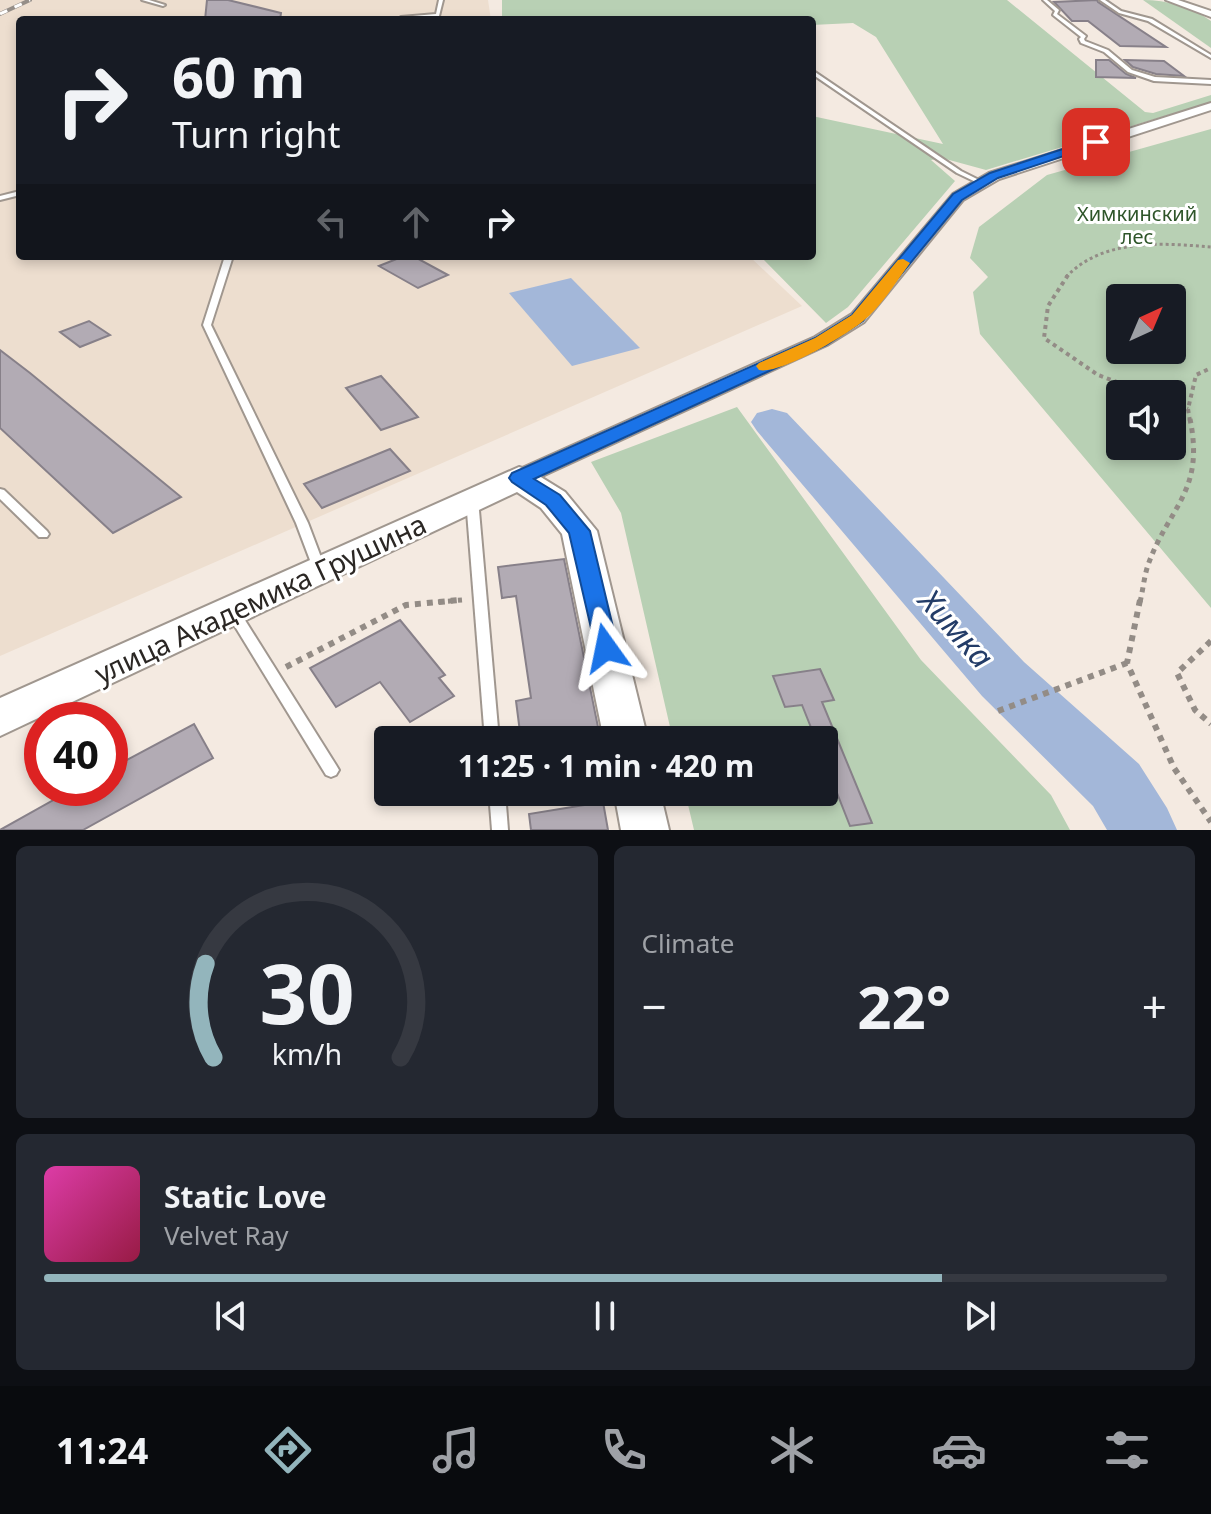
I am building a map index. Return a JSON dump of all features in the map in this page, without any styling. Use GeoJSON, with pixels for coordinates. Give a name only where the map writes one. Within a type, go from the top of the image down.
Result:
{"type":"FeatureCollection","features":[{"type":"Feature","properties":{"kind":"street"},"geometry":{"type":"LineString","coordinates":[[1170,0],[1211,14]]}},
{"type":"Feature","properties":{"kind":"street"},"geometry":{"type":"LineString","coordinates":[[519,478],[821,341],[858,318],[958,197],[982,183],[1039,160],[1211,106]]}},
{"type":"Feature","properties":{"kind":"street"},"geometry":{"type":"LineString","coordinates":[[519,478],[553,500],[579,531],[623,726]]}},
{"type":"Feature","properties":{"kind":"street","name":"улица Академика Грушина"},"geometry":{"type":"LineString","coordinates":[[0,718],[519,478]]}},
{"type":"Feature","properties":{"kind":"street"},"geometry":{"type":"LineString","coordinates":[[640,806],[645,830]]}},
{"type":"Feature","properties":{"kind":"lane"},"geometry":{"type":"LineString","coordinates":[[144,0],[163,5]]}},
{"type":"Feature","properties":{"kind":"lane"},"geometry":{"type":"LineString","coordinates":[[420,16],[438,15],[441,0]]}},
{"type":"Feature","properties":{"kind":"lane"},"geometry":{"type":"LineString","coordinates":[[1045,0],[1058,11],[1054,14],[1084,37],[1081,39],[1083,42],[1106,51],[1130,71],[1154,79],[1211,82]]}},
{"type":"Feature","properties":{"kind":"lane"},"geometry":{"type":"LineString","coordinates":[[1102,0],[1120,12],[1150,20],[1211,57]]}},
{"type":"Feature","properties":{"kind":"lane"},"geometry":{"type":"LineString","coordinates":[[816,75],[959,172],[982,183]]}},
{"type":"Feature","properties":{"kind":"lane"},"geometry":{"type":"LineString","coordinates":[[228,260],[207,325],[302,523],[320,570]]}},
{"type":"Feature","properties":{"kind":"lane"},"geometry":{"type":"LineString","coordinates":[[0,493],[43,534]]}},
{"type":"Feature","properties":{"kind":"lane"},"geometry":{"type":"LineString","coordinates":[[472,499],[491,726]]}},
{"type":"Feature","properties":{"kind":"lane"},"geometry":{"type":"LineString","coordinates":[[232,611],[331,770]]}},
{"type":"Feature","properties":{"kind":"lane"},"geometry":{"type":"LineString","coordinates":[[498,806],[500,830]]}},
{"type":"Feature","properties":{"kind":"path"},"geometry":{"type":"LineString","coordinates":[[1111,380],[1098,375],[1044,338],[1047,307],[1069,270],[1112,247],[1211,247]]}},
{"type":"Feature","properties":{"kind":"path"},"geometry":{"type":"LineString","coordinates":[[1211,368],[1196,375],[1188,409],[1195,443],[1189,488],[1148,565],[1127,663],[1174,768],[1211,822]]}},
{"type":"Feature","properties":{"kind":"path"},"geometry":{"type":"LineString","coordinates":[[272,675],[406,605],[480,598]]}},
{"type":"Feature","properties":{"kind":"path"},"geometry":{"type":"LineString","coordinates":[[1211,641],[1177,673],[1195,710],[1211,724]]}},
{"type":"Feature","properties":{"kind":"path"},"geometry":{"type":"LineString","coordinates":[[998,711],[1127,663]]}},
{"type":"Feature","properties":{"kind":"shaded area"},"geometry":{"type":"Polygon","coordinates":[[[0,0],[488,0],[490,16],[16,16],[16,260],[753,260],[802,306],[0,656],[0,0]]]}},
{"type":"Feature","properties":{"kind":"green space","name":"Химкинский лес"},"geometry":{"type":"Polygon","coordinates":[[[502,0],[1007,0],[1145,112],[1153,113],[1211,95],[1211,102],[986,170],[942,158],[931,160],[955,181],[848,307],[826,323],[764,260],[816,260],[816,117],[943,144],[876,37],[853,23],[816,25],[816,16],[502,16],[502,0]]]}},
{"type":"Feature","properties":{"kind":"green space"},"geometry":{"type":"Polygon","coordinates":[[[1143,0],[1178,5],[1211,21],[1211,48],[1143,0]]]}},
{"type":"Feature","properties":{"kind":"green space","name":"Химкинский лес"},"geometry":{"type":"Polygon","coordinates":[[[1211,129],[1211,608],[980,334],[973,292],[988,277],[970,258],[979,227],[1047,175],[1211,129]]]}},
{"type":"Feature","properties":{"kind":"green space"},"geometry":{"type":"Polygon","coordinates":[[[737,407],[921,660],[1051,795],[1070,830],[694,830],[688,806],[838,806],[838,726],[670,726],[621,513],[591,462],[737,407]]]}},
{"type":"Feature","properties":{"kind":"water"},"geometry":{"type":"Polygon","coordinates":[[[571,278],[640,348],[572,366],[509,293],[571,278]]]}},
{"type":"Feature","properties":{"kind":"building"},"geometry":{"type":"Polygon","coordinates":[[[207,0],[228,0],[281,13],[281,16],[205,16],[207,0]]]}},
{"type":"Feature","properties":{"kind":"building"},"geometry":{"type":"Polygon","coordinates":[[[1097,0],[1166,47],[1120,46],[1088,21],[1072,21],[1054,2],[1097,0]]]}},
{"type":"Feature","properties":{"kind":"building"},"geometry":{"type":"Polygon","coordinates":[[[1096,60],[1109,60],[1136,78],[1096,77],[1096,60]]]}},
{"type":"Feature","properties":{"kind":"building"},"geometry":{"type":"Polygon","coordinates":[[[1125,60],[1164,61],[1184,76],[1156,74],[1133,67],[1125,60]]]}},
{"type":"Feature","properties":{"kind":"building"},"geometry":{"type":"Polygon","coordinates":[[[394,260],[420,260],[448,275],[418,288],[379,266],[394,260]]]}},
{"type":"Feature","properties":{"kind":"building"},"geometry":{"type":"Polygon","coordinates":[[[89,321],[110,335],[80,347],[60,332],[89,321]]]}},
{"type":"Feature","properties":{"kind":"building"},"geometry":{"type":"Polygon","coordinates":[[[0,350],[181,497],[113,533],[0,428],[0,350]]]}},
{"type":"Feature","properties":{"kind":"building"},"geometry":{"type":"Polygon","coordinates":[[[381,376],[418,417],[381,430],[346,388],[381,376]]]}},
{"type":"Feature","properties":{"kind":"building"},"geometry":{"type":"Polygon","coordinates":[[[390,449],[410,471],[322,508],[304,484],[390,449]]]}},
{"type":"Feature","properties":{"kind":"building"},"geometry":{"type":"Polygon","coordinates":[[[564,559],[598,726],[519,726],[516,701],[531,698],[516,596],[502,598],[498,567],[564,559]]]}},
{"type":"Feature","properties":{"kind":"building"},"geometry":{"type":"Polygon","coordinates":[[[400,620],[445,675],[439,678],[454,696],[410,722],[380,682],[336,707],[310,668],[400,620]]]}},
{"type":"Feature","properties":{"kind":"building"},"geometry":{"type":"Polygon","coordinates":[[[820,669],[834,700],[822,702],[832,726],[810,726],[802,705],[785,707],[773,676],[820,669]]]}},
{"type":"Feature","properties":{"kind":"building"},"geometry":{"type":"Polygon","coordinates":[[[194,724],[213,758],[128,805],[128,759],[194,724]]]}},
{"type":"Feature","properties":{"kind":"building"},"geometry":{"type":"Polygon","coordinates":[[[838,741],[872,823],[850,826],[838,796],[838,741]]]}},
{"type":"Feature","properties":{"kind":"building"},"geometry":{"type":"Polygon","coordinates":[[[43,806],[126,806],[83,830],[0,830],[43,806]]]}},
{"type":"Feature","properties":{"kind":"building"},"geometry":{"type":"Polygon","coordinates":[[[578,806],[604,806],[608,830],[531,830],[529,814],[578,806]]]}},
{"type":"Feature","properties":{"kind":"waterway","name":"Химка"},"geometry":{"type":"LineString","coordinates":[[772,422],[1003,679],[1116,785],[1143,830]]}},
{"type":"Feature","properties":{"kind":"railway"},"geometry":{"type":"LineString","coordinates":[[0,14],[30,0]]}},
{"type":"Feature","properties":{"kind":"slow traffic"},"geometry":{"type":"LineString","coordinates":[[765,366],[821,341],[858,318],[903,263]]}},
{"type":"Feature","properties":{"kind":"route"},"geometry":{"type":"LineString","coordinates":[[606,648],[579,531],[553,500],[519,478],[821,341],[858,318],[958,197],[994,176],[1096,142]]}}]}
